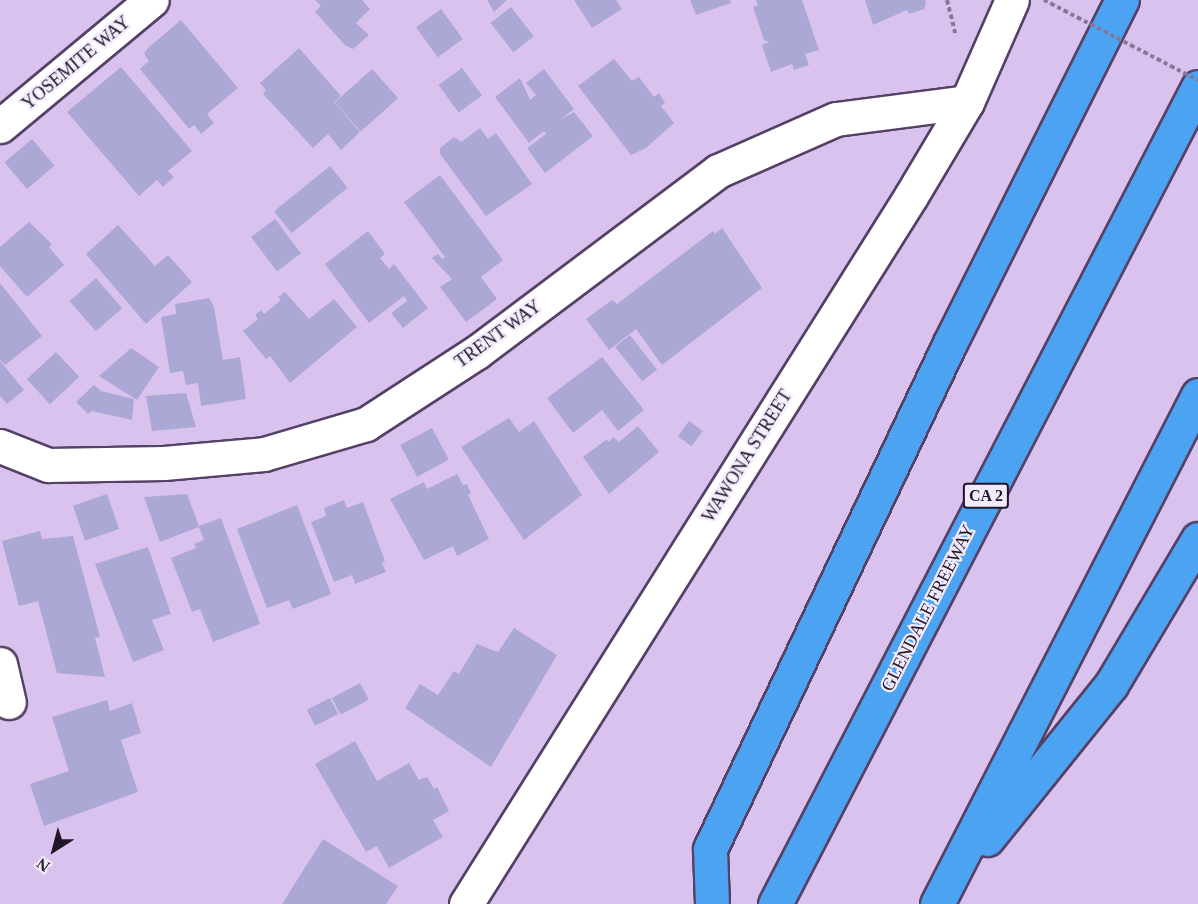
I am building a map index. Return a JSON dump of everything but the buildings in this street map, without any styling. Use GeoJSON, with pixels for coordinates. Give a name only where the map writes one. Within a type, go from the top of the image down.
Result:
{"type":"FeatureCollection","features":[{"type":"Feature","properties":{"kind":"highway"},"geometry":{"type":"LineString","coordinates":[[712,904],[710,849],[949,345],[1122,0]]}},
{"type":"Feature","properties":{"kind":"highway","name":"GLENDALE FREEWAY"},"geometry":{"type":"LineString","coordinates":[[775,904],[1198,87]]}},
{"type":"Feature","properties":{"kind":"highway"},"geometry":{"type":"LineString","coordinates":[[940,899],[1198,395]]}},
{"type":"Feature","properties":{"kind":"highway"},"geometry":{"type":"LineString","coordinates":[[940,899],[1111,685],[1198,539]]}},
{"type":"Feature","properties":{"kind":"street","name":"YOSEMITE WAY"},"geometry":{"type":"LineString","coordinates":[[0,126],[152,0]]}},
{"type":"Feature","properties":{"kind":"street","name":"WAWONA STREET"},"geometry":{"type":"LineString","coordinates":[[466,904],[911,196],[967,102],[1012,0]]}},
{"type":"Feature","properties":{"kind":"street","name":"TRENT WAY"},"geometry":{"type":"LineString","coordinates":[[0,447],[48,465],[164,463],[264,454],[366,424],[477,352],[718,171],[836,119],[967,102]]}},
{"type":"Feature","properties":{"kind":"street"},"geometry":{"type":"LineString","coordinates":[[0,664],[9,702]]}},
{"type":"Feature","properties":{"kind":"path"},"geometry":{"type":"LineString","coordinates":[[1044,0],[1198,80]]}}]}
